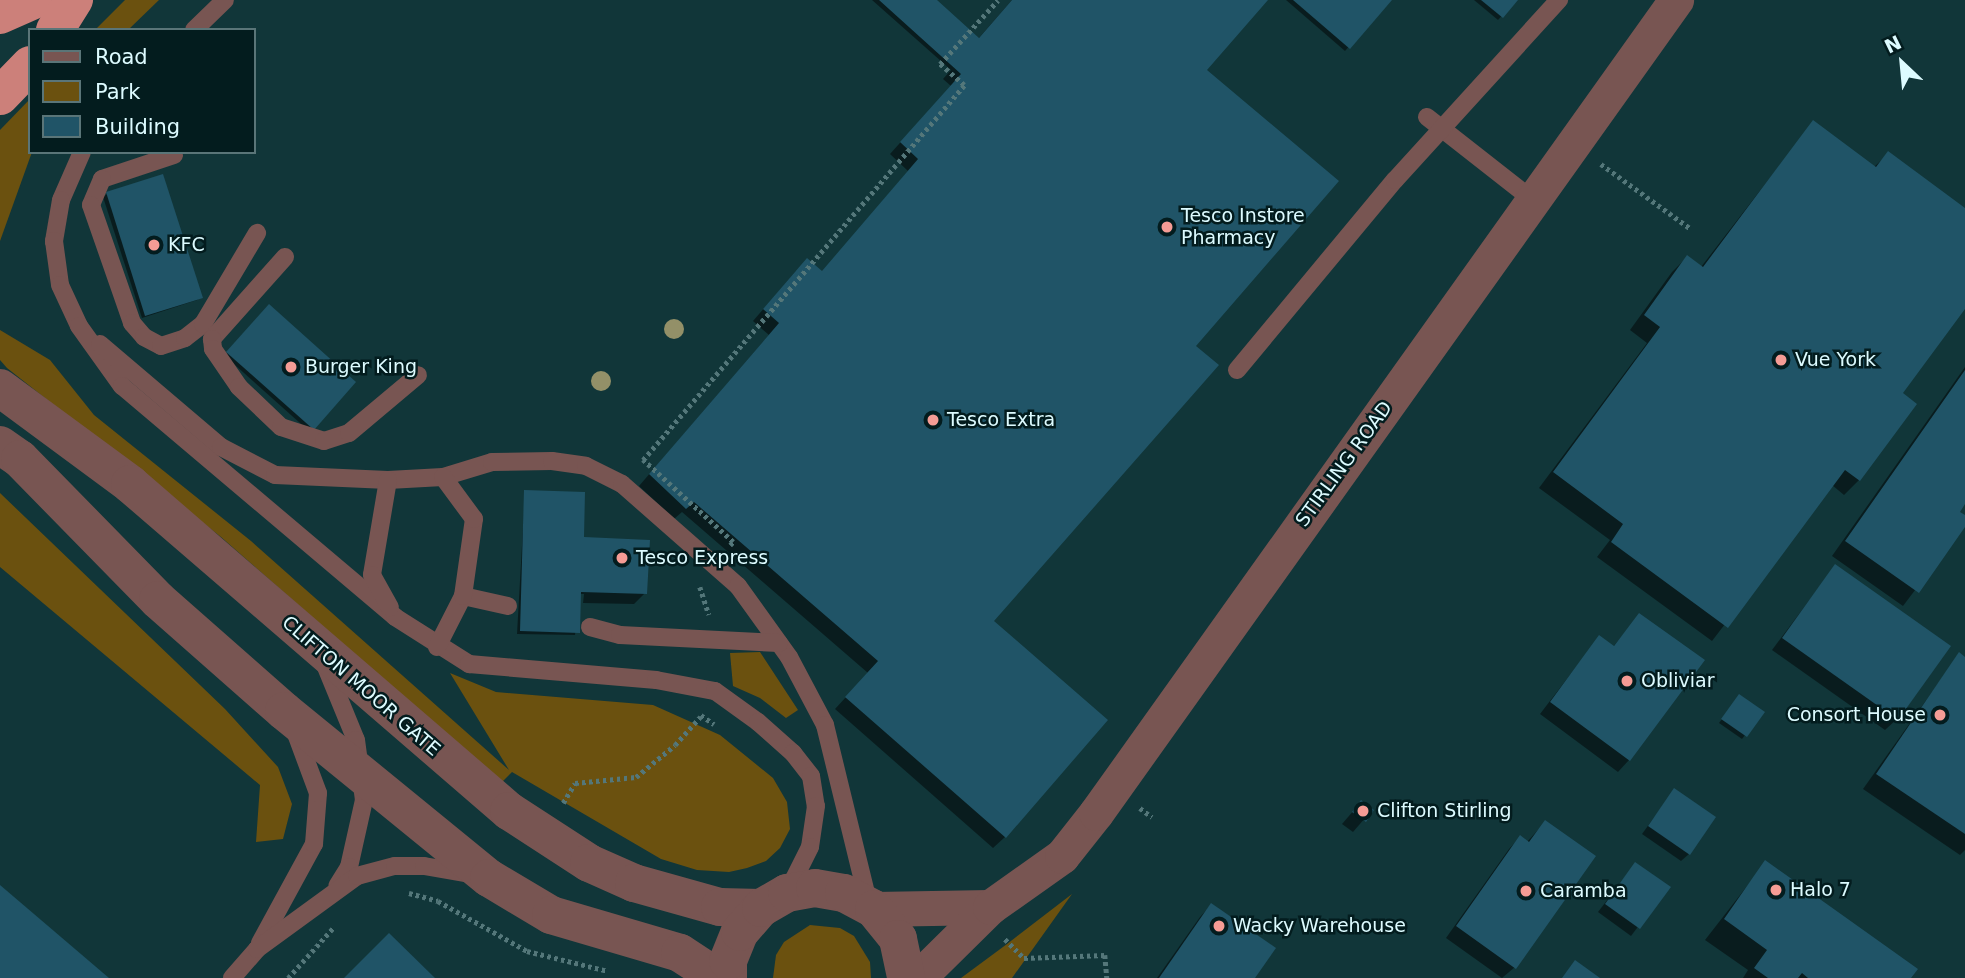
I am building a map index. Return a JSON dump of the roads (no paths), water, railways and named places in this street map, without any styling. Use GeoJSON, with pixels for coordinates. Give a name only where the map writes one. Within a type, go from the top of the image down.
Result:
{"type":"FeatureCollection","features":[{"type":"Feature","properties":{"kind":"highway"},"geometry":{"type":"LineString","coordinates":[[0,15],[33,0]]}},
{"type":"Feature","properties":{"kind":"highway"},"geometry":{"type":"LineString","coordinates":[[56,28],[74,0]]}},
{"type":"Feature","properties":{"kind":"highway"},"geometry":{"type":"LineString","coordinates":[[0,96],[28,67]]}},
{"type":"Feature","properties":{"kind":"street","name":"STIRLING ROAD"},"geometry":{"type":"LineString","coordinates":[[918,978],[990,907],[1062,856],[1097,813],[1676,0]]}},
{"type":"Feature","properties":{"kind":"street","name":"CLIFTON MOOR GATE"},"geometry":{"type":"LineString","coordinates":[[0,388],[131,484],[318,649],[509,811],[589,863],[682,897],[739,910],[815,888],[844,893],[872,907]]}},
{"type":"Feature","properties":{"kind":"street"},"geometry":{"type":"LineString","coordinates":[[0,444],[20,458],[158,600],[284,711],[489,878],[551,915],[681,953],[719,978]]}},
{"type":"Feature","properties":{"kind":"street"},"geometry":{"type":"LineString","coordinates":[[728,978],[728,961],[740,932],[774,901]]}},
{"type":"Feature","properties":{"kind":"street"},"geometry":{"type":"LineString","coordinates":[[872,907],[990,907]]}},
{"type":"Feature","properties":{"kind":"street"},"geometry":{"type":"LineString","coordinates":[[872,907],[898,939],[906,978]]}},
{"type":"Feature","properties":{"kind":"lane"},"geometry":{"type":"LineString","coordinates":[[196,28],[225,0]]}},
{"type":"Feature","properties":{"kind":"lane"},"geometry":{"type":"LineString","coordinates":[[1237,370],[1442,129],[1559,0]]}},
{"type":"Feature","properties":{"kind":"lane"},"geometry":{"type":"LineString","coordinates":[[1427,117],[1534,200]]}},
{"type":"Feature","properties":{"kind":"lane"},"geometry":{"type":"LineString","coordinates":[[81,154],[61,200],[54,241],[60,285],[79,326],[122,386],[396,617],[437,647],[469,664],[656,680],[715,691],[793,753],[811,776],[816,806],[810,847],[774,901]]}},
{"type":"Feature","properties":{"kind":"lane"},"geometry":{"type":"LineString","coordinates":[[174,155],[102,179],[92,205],[132,323],[144,337],[161,346],[185,338],[204,324],[257,233]]}},
{"type":"Feature","properties":{"kind":"lane"},"geometry":{"type":"LineString","coordinates":[[285,257],[212,339],[213,349],[239,387],[281,427],[324,441],[349,433],[418,375]]}},
{"type":"Feature","properties":{"kind":"lane"},"geometry":{"type":"LineString","coordinates":[[79,326],[221,447],[275,475],[388,480],[443,477],[492,463],[552,461],[586,466],[622,484],[738,586],[779,643],[825,725],[872,907]]}},
{"type":"Feature","properties":{"kind":"lane"},"geometry":{"type":"LineString","coordinates":[[437,647],[463,596],[474,519],[443,477]]}},
{"type":"Feature","properties":{"kind":"lane"},"geometry":{"type":"LineString","coordinates":[[388,480],[372,575],[396,617]]}},
{"type":"Feature","properties":{"kind":"lane"},"geometry":{"type":"LineString","coordinates":[[463,596],[508,607]]}},
{"type":"Feature","properties":{"kind":"lane"},"geometry":{"type":"LineString","coordinates":[[590,627],[620,635],[779,643]]}},
{"type":"Feature","properties":{"kind":"lane"},"geometry":{"type":"LineString","coordinates":[[318,649],[346,709],[361,772],[364,800],[349,867],[335,889]]}},
{"type":"Feature","properties":{"kind":"lane"},"geometry":{"type":"LineString","coordinates":[[257,949],[314,844],[318,820],[317,793],[308,758],[284,711]]}},
{"type":"Feature","properties":{"kind":"lane"},"geometry":{"type":"LineString","coordinates":[[232,978],[257,949],[335,889],[357,876],[396,866],[424,866],[489,878]]}},
{"type":"Feature","properties":{"kind":"place","name":"Tesco Instore Pharmacy"},"geometry":{"type":"Point","coordinates":[1167,227]}},
{"type":"Feature","properties":{"kind":"place","name":"KFC"},"geometry":{"type":"Point","coordinates":[154,245]}},
{"type":"Feature","properties":{"kind":"place","name":"Vue York"},"geometry":{"type":"Point","coordinates":[1781,360]}},
{"type":"Feature","properties":{"kind":"place","name":"Burger King"},"geometry":{"type":"Point","coordinates":[291,367]}},
{"type":"Feature","properties":{"kind":"place","name":"Tesco Extra"},"geometry":{"type":"Point","coordinates":[933,420]}},
{"type":"Feature","properties":{"kind":"place","name":"Tesco Express"},"geometry":{"type":"Point","coordinates":[622,558]}},
{"type":"Feature","properties":{"kind":"place","name":"Obliviar"},"geometry":{"type":"Point","coordinates":[1627,681]}},
{"type":"Feature","properties":{"kind":"place","name":"Consort House"},"geometry":{"type":"Point","coordinates":[1940,715]}},
{"type":"Feature","properties":{"kind":"place","name":"Clifton Stirling"},"geometry":{"type":"Point","coordinates":[1363,811]}},
{"type":"Feature","properties":{"kind":"place","name":"Halo 7"},"geometry":{"type":"Point","coordinates":[1776,890]}},
{"type":"Feature","properties":{"kind":"place","name":"Caramba"},"geometry":{"type":"Point","coordinates":[1526,891]}},
{"type":"Feature","properties":{"kind":"place","name":"Wacky Warehouse"},"geometry":{"type":"Point","coordinates":[1219,926]}}]}
